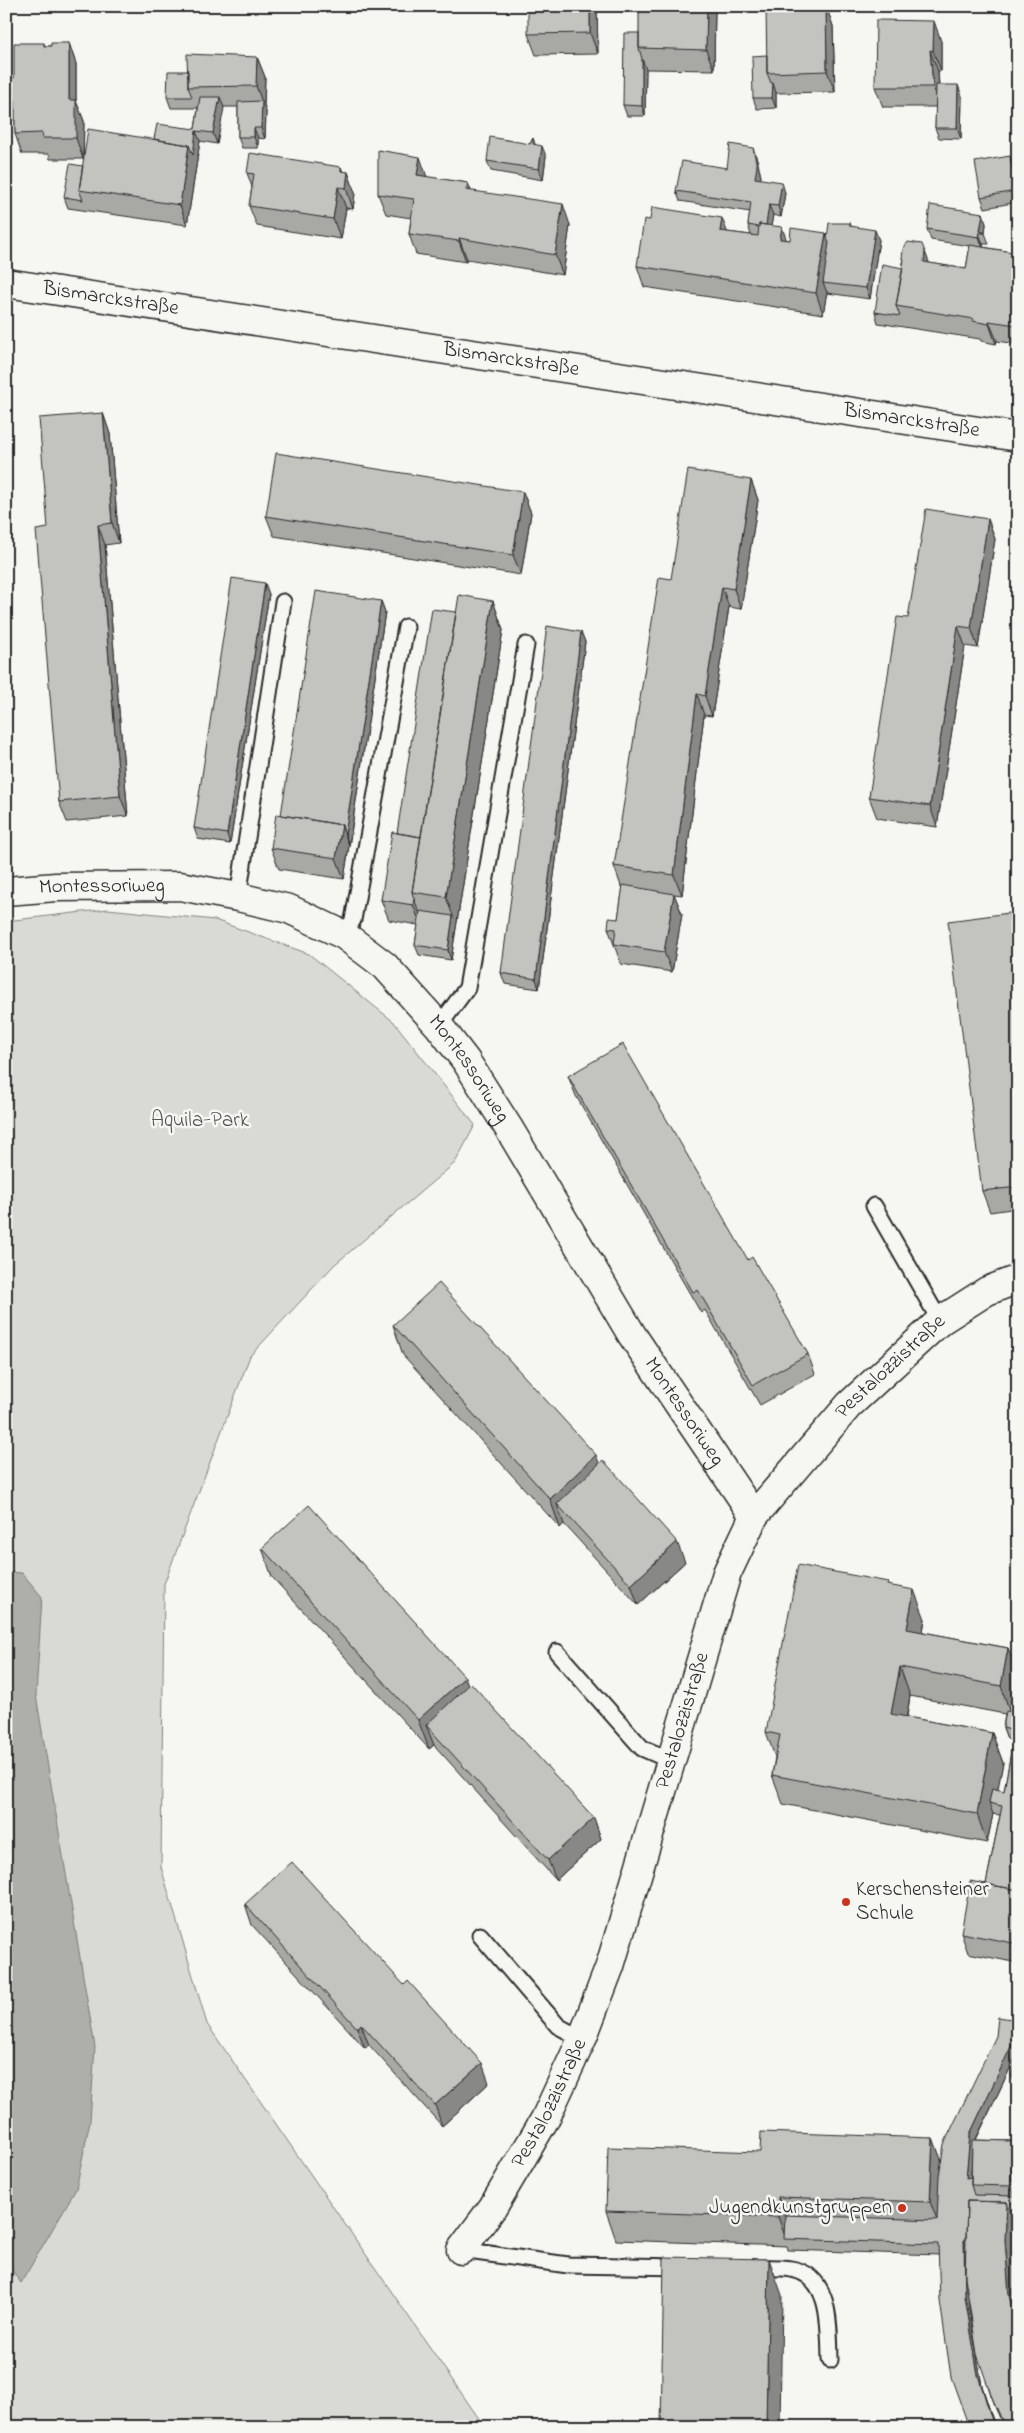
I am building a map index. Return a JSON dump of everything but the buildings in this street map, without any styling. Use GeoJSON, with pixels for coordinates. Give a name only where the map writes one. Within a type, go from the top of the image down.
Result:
{"type":"FeatureCollection","features":[{"type":"Feature","properties":{"kind":"street","name":"Bismarckstraße"},"geometry":{"type":"LineString","coordinates":[[6,283],[1018,437]]}},
{"type":"Feature","properties":{"kind":"street","name":"Montessoriweg"},"geometry":{"type":"LineString","coordinates":[[6,891],[56,887],[180,886],[238,897],[289,908],[344,935],[386,966],[439,1026],[466,1061],[508,1127],[632,1336],[754,1516]]}},
{"type":"Feature","properties":{"kind":"street","name":"Pestalozzistraße"},"geometry":{"type":"LineString","coordinates":[[461,2250],[493,2207],[545,2119],[582,2039],[610,1966],[727,1572],[754,1516],[849,1405],[940,1320],[987,1291],[1018,1279]]}},
{"type":"Feature","properties":{"kind":"lane"},"geometry":{"type":"LineString","coordinates":[[238,897],[283,602]]}},
{"type":"Feature","properties":{"kind":"lane"},"geometry":{"type":"LineString","coordinates":[[344,935],[354,920],[406,627]]}},
{"type":"Feature","properties":{"kind":"lane"},"geometry":{"type":"LineString","coordinates":[[439,1026],[467,988],[526,645]]}},
{"type":"Feature","properties":{"kind":"lane"},"geometry":{"type":"LineString","coordinates":[[874,1206],[940,1320]]}},
{"type":"Feature","properties":{"kind":"lane"},"geometry":{"type":"LineString","coordinates":[[557,1652],[642,1748],[672,1760]]}},
{"type":"Feature","properties":{"kind":"lane"},"geometry":{"type":"LineString","coordinates":[[480,1935],[558,2026],[582,2039]]}},
{"type":"Feature","properties":{"kind":"lane"},"geometry":{"type":"LineString","coordinates":[[461,2250],[568,2265],[695,2267]]}},
{"type":"Feature","properties":{"kind":"lane"},"geometry":{"type":"LineString","coordinates":[[734,2268],[792,2269],[813,2279],[828,2308],[830,2360]]}},
{"type":"Feature","properties":{"kind":"green space","name":"Aquila-Park"},"geometry":{"type":"Polygon","coordinates":[[[108,909],[215,920],[309,954],[394,1022],[475,1125],[455,1163],[334,1265],[250,1356],[164,1584],[161,1867],[207,2024],[482,2423],[482,2427],[6,2427],[6,921],[108,909]]]}},
{"type":"Feature","properties":{"kind":"shaded area"},"geometry":{"type":"Polygon","coordinates":[[[6,1572],[22,1573],[42,1597],[36,1695],[95,2047],[90,2121],[76,2189],[21,2283],[6,2262],[6,1572]]]}},
{"type":"Feature","properties":{"kind":"place","name":"Kerschensteiner Schule"},"geometry":{"type":"Point","coordinates":[846,1902]}},
{"type":"Feature","properties":{"kind":"place","name":"Jugendkunstgruppen"},"geometry":{"type":"Point","coordinates":[902,2208]}}]}
